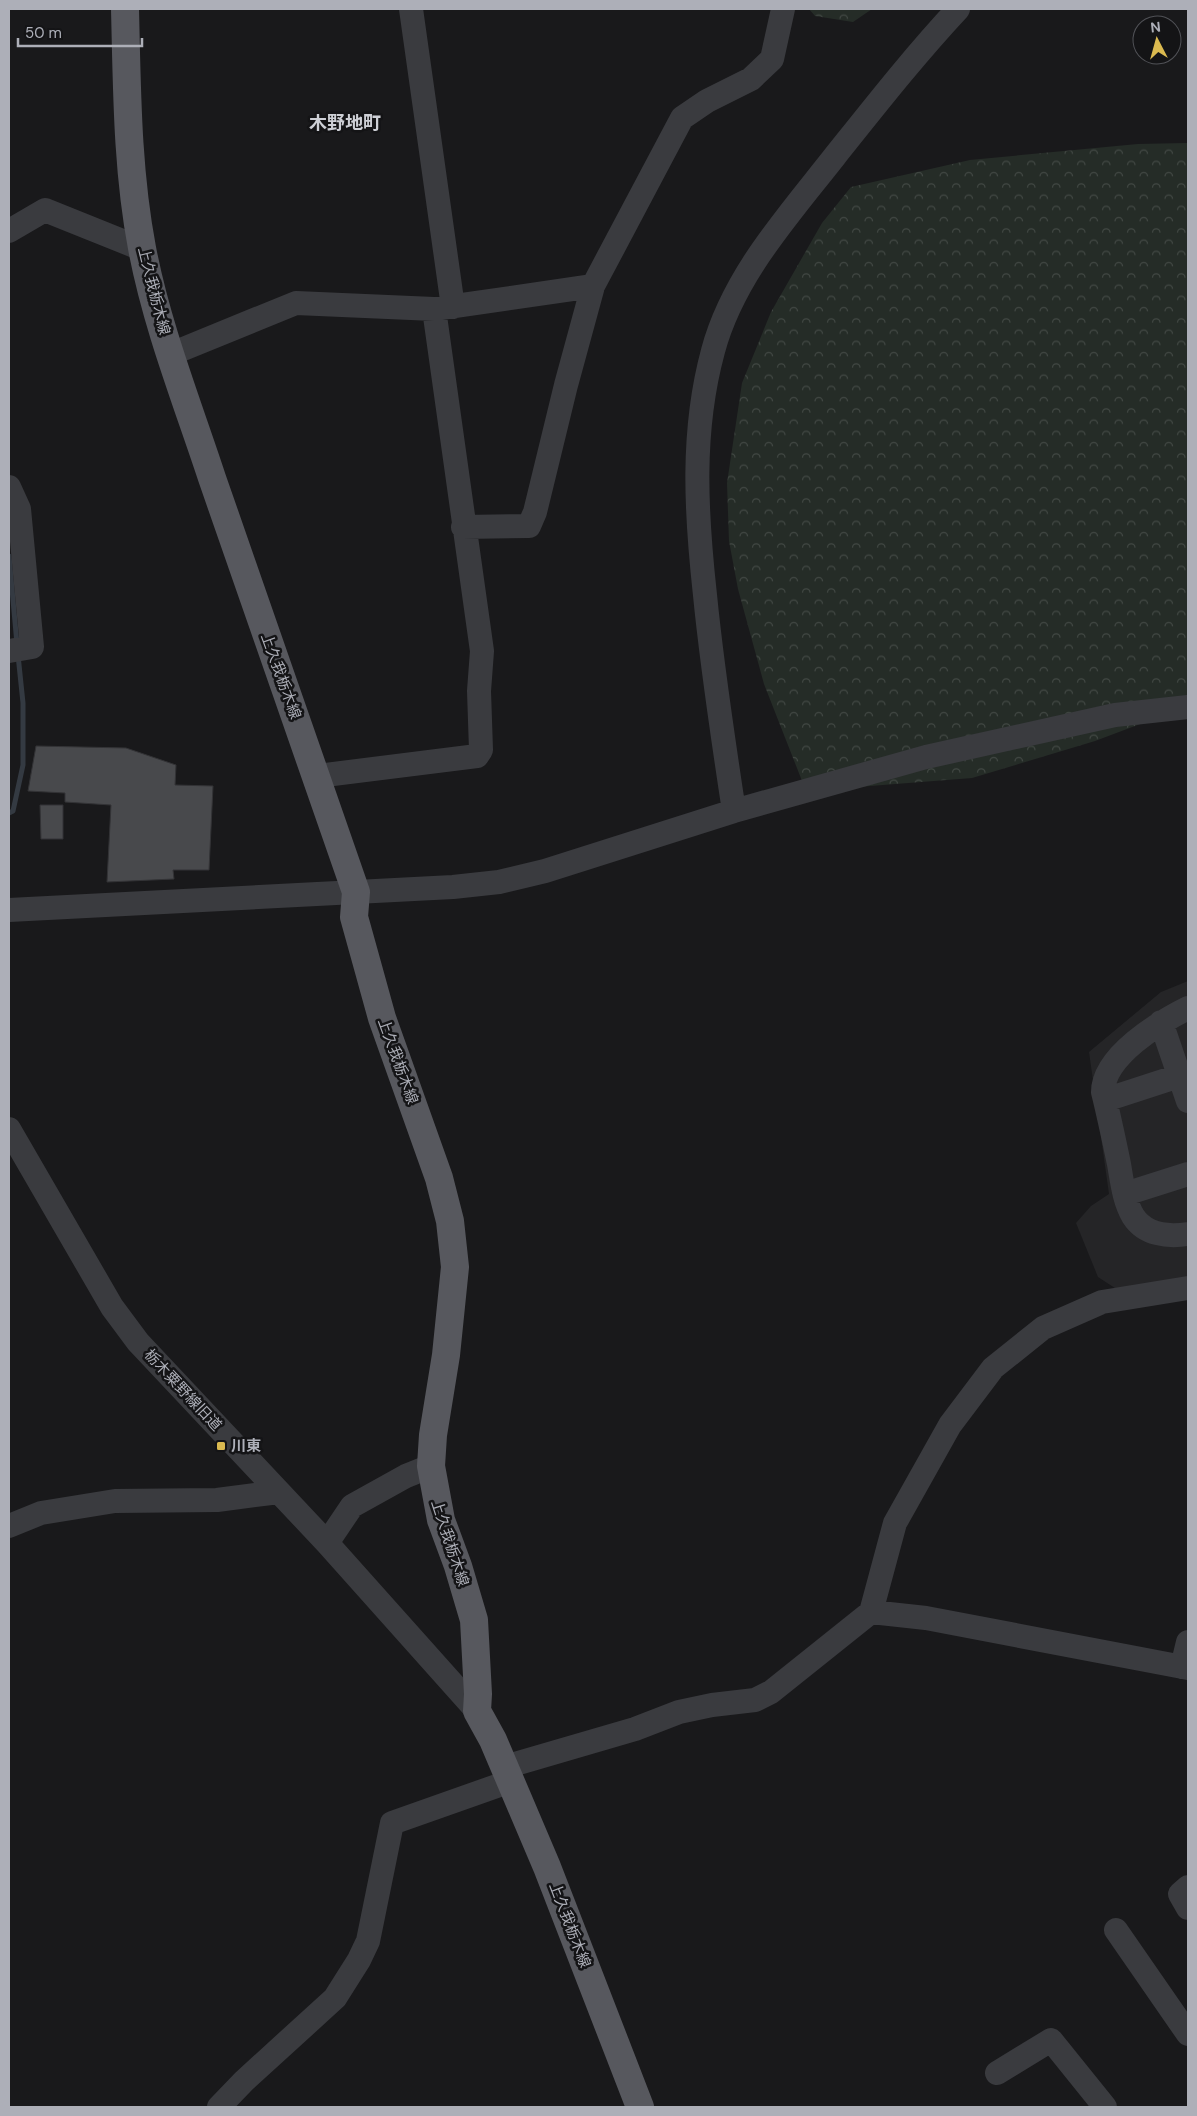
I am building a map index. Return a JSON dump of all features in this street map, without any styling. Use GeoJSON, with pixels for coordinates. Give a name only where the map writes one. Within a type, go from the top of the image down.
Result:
{"type":"FeatureCollection","features":[{"type":"Feature","properties":{"kind":"main road","name":"上久我栃木線"},"geometry":{"type":"LineString","coordinates":[[125,9],[129,149],[142,249],[170,354],[252,596],[317,776],[356,892],[354,917],[371,981],[382,1018],[439,1178],[450,1221],[455,1267],[446,1355],[433,1435],[431,1466],[441,1520],[458,1566],[474,1620],[478,1694],[477,1711],[508,1774],[547,1867],[640,2107]]}},
{"type":"Feature","properties":{"kind":"street"},"geometry":{"type":"LineString","coordinates":[[317,776],[477,756],[481,750],[479,691],[482,650],[463,527],[443,308],[411,9]]}},
{"type":"Feature","properties":{"kind":"street"},"geometry":{"type":"LineString","coordinates":[[463,527],[529,526],[535,512],[566,384],[593,286],[682,118],[707,101],[751,79],[772,59],[784,9]]}},
{"type":"Feature","properties":{"kind":"street"},"geometry":{"type":"LineString","coordinates":[[734,811],[713,674],[696,517],[697,436],[712,353],[724,321],[747,273],[770,238],[858,127],[958,9]]}},
{"type":"Feature","properties":{"kind":"street"},"geometry":{"type":"LineString","coordinates":[[9,230],[45,210],[142,249]]}},
{"type":"Feature","properties":{"kind":"street"},"geometry":{"type":"LineString","coordinates":[[170,354],[296,303],[443,308],[593,286]]}},
{"type":"Feature","properties":{"kind":"street"},"geometry":{"type":"LineString","coordinates":[[9,488],[18,509],[32,647],[9,651]]}},
{"type":"Feature","properties":{"kind":"street"},"geometry":{"type":"LineString","coordinates":[[9,910],[356,892],[499,882],[546,871],[734,811],[926,757],[1114,715],[1188,708]]}},
{"type":"Feature","properties":{"kind":"street"},"geometry":{"type":"LineString","coordinates":[[1188,1008],[1161,1022],[1138,1039],[1116,1062],[1103,1084],[1125,1194],[1133,1216],[1143,1226],[1157,1234],[1170,1237],[1188,1234]]}},
{"type":"Feature","properties":{"kind":"street"},"geometry":{"type":"LineString","coordinates":[[1161,1022],[1184,1074],[1188,1101]]}},
{"type":"Feature","properties":{"kind":"street"},"geometry":{"type":"LineString","coordinates":[[1105,1100],[1184,1074]]}},
{"type":"Feature","properties":{"kind":"street","name":"栃木粟野線旧道"},"geometry":{"type":"LineString","coordinates":[[9,1129],[112,1307],[138,1342],[328,1543],[477,1711]]}},
{"type":"Feature","properties":{"kind":"street"},"geometry":{"type":"LineString","coordinates":[[1125,1194],[1188,1174]]}},
{"type":"Feature","properties":{"kind":"street"},"geometry":{"type":"LineString","coordinates":[[219,2107],[244,2081],[335,1998],[359,1960],[368,1941],[392,1823],[508,1774],[679,1712],[712,1705],[755,1700],[771,1692],[871,1612],[896,1524],[950,1425],[993,1368],[1043,1328],[1102,1302],[1188,1288]]}},
{"type":"Feature","properties":{"kind":"street"},"geometry":{"type":"LineString","coordinates":[[328,1543],[352,1506],[406,1476],[431,1466]]}},
{"type":"Feature","properties":{"kind":"street"},"geometry":{"type":"LineString","coordinates":[[9,1526],[41,1513],[115,1501],[217,1500],[279,1492]]}},
{"type":"Feature","properties":{"kind":"street"},"geometry":{"type":"LineString","coordinates":[[871,1612],[926,1618],[1185,1667],[1188,1642]]}},
{"type":"Feature","properties":{"kind":"street"},"geometry":{"type":"LineString","coordinates":[[1188,1886],[1180,1894],[1188,1908]]}},
{"type":"Feature","properties":{"kind":"street"},"geometry":{"type":"LineString","coordinates":[[1116,1930],[1188,2034]]}},
{"type":"Feature","properties":{"kind":"street"},"geometry":{"type":"LineString","coordinates":[[997,2073],[1051,2040],[1105,2107]]}},
{"type":"Feature","properties":{"kind":"shaded area"},"geometry":{"type":"Polygon","coordinates":[[[1188,981],[1188,1283],[1121,1292],[1098,1277],[1076,1223],[1091,1206],[1109,1194],[1089,1052],[1161,992],[1188,981]]]}},
{"type":"Feature","properties":{"kind":"green space"},"geometry":{"type":"Polygon","coordinates":[[[809,9],[872,9],[853,22],[815,16],[809,9]]]}},
{"type":"Feature","properties":{"kind":"green space"},"geometry":{"type":"Polygon","coordinates":[[[1188,143],[1188,706],[1095,741],[972,778],[806,791],[764,684],[738,589],[729,541],[727,483],[742,383],[771,312],[822,223],[851,187],[970,160],[1138,144],[1188,143]]]}},
{"type":"Feature","properties":{"kind":"building"},"geometry":{"type":"Polygon","coordinates":[[[36,746],[126,748],[176,765],[175,785],[213,786],[209,870],[173,870],[174,879],[107,882],[111,805],[65,802],[65,793],[28,791],[36,746]]]}},
{"type":"Feature","properties":{"kind":"building"},"geometry":{"type":"Polygon","coordinates":[[[40,805],[63,805],[63,839],[41,839],[40,805]]]}},
{"type":"Feature","properties":{"kind":"waterway"},"geometry":{"type":"LineString","coordinates":[[9,556],[17,644]]}},
{"type":"Feature","properties":{"kind":"waterway"},"geometry":{"type":"LineString","coordinates":[[9,813],[13,811],[23,765],[23,703],[18,655]]}},
{"type":"Feature","properties":{"kind":"place","name":"川東"},"geometry":{"type":"Point","coordinates":[221,1446]}},
{"type":"Feature","properties":{"kind":"district","name":"木野地町"},"geometry":{"type":"Point","coordinates":[345,123]}}]}
